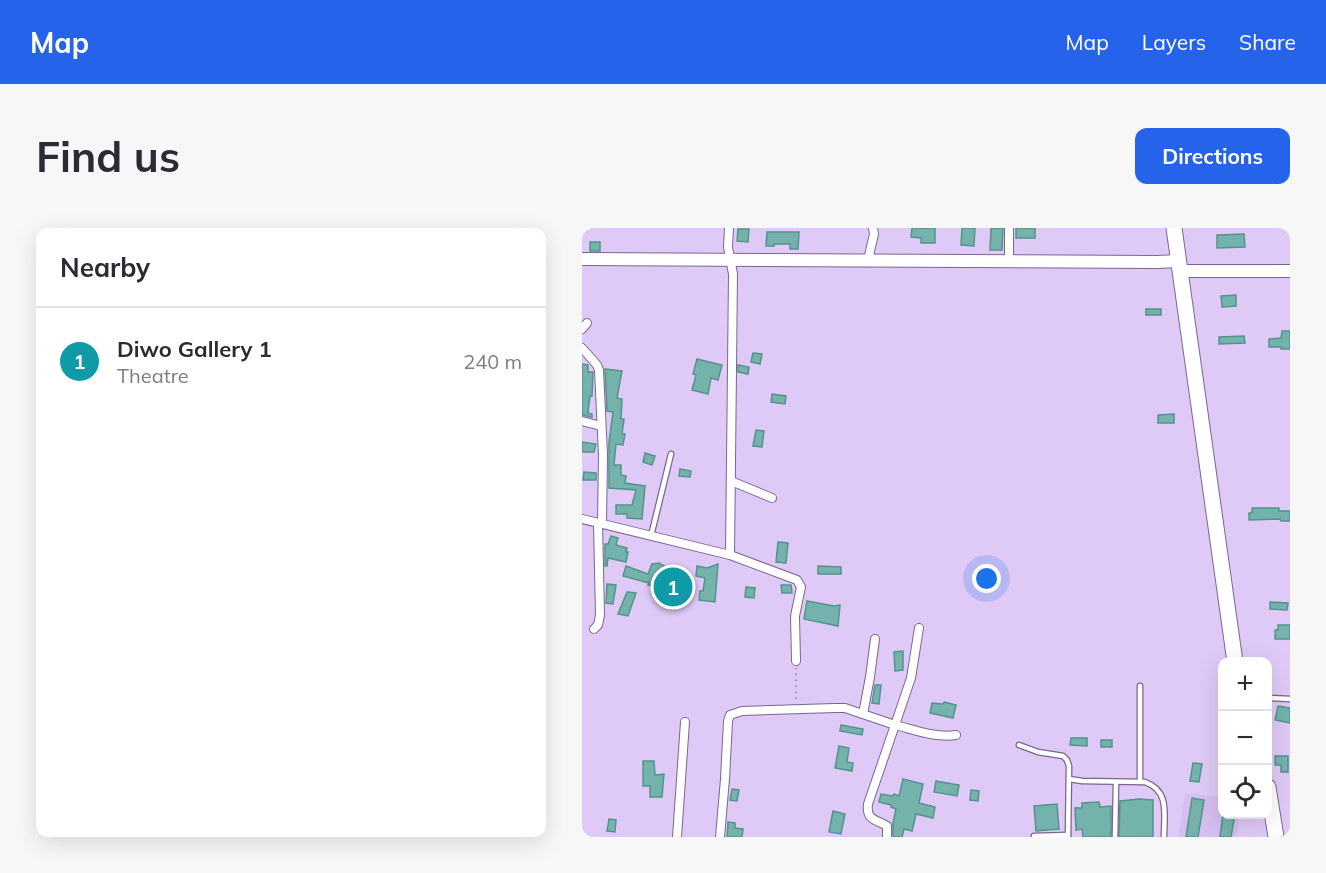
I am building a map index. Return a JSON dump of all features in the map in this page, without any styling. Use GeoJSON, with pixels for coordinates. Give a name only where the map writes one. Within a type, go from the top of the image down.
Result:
{"type":"FeatureCollection","features":[{"type":"Feature","properties":{"kind":"highway"},"geometry":{"type":"LineString","coordinates":[[1174,228],[1234,657]]}},
{"type":"Feature","properties":{"kind":"highway"},"geometry":{"type":"LineString","coordinates":[[1272,812],[1276,837]]}},
{"type":"Feature","properties":{"kind":"street"},"geometry":{"type":"LineString","coordinates":[[729,228],[729,247],[734,274],[730,555]]}},
{"type":"Feature","properties":{"kind":"street"},"geometry":{"type":"LineString","coordinates":[[868,260],[874,234],[873,228]]}},
{"type":"Feature","properties":{"kind":"street"},"geometry":{"type":"LineString","coordinates":[[1009,228],[1009,261]]}},
{"type":"Feature","properties":{"kind":"street"},"geometry":{"type":"LineString","coordinates":[[582,259],[1157,262],[1180,266],[1290,271]]}},
{"type":"Feature","properties":{"kind":"street"},"geometry":{"type":"LineString","coordinates":[[582,348],[599,370],[603,455],[600,606],[598,625],[594,630]]}},
{"type":"Feature","properties":{"kind":"street"},"geometry":{"type":"LineString","coordinates":[[582,421],[601,426]]}},
{"type":"Feature","properties":{"kind":"street"},"geometry":{"type":"LineString","coordinates":[[731,482],[772,498]]}},
{"type":"Feature","properties":{"kind":"street"},"geometry":{"type":"LineString","coordinates":[[582,519],[730,555],[797,580],[801,587],[795,616],[796,661]]}},
{"type":"Feature","properties":{"kind":"street"},"geometry":{"type":"LineString","coordinates":[[887,837],[887,826],[871,818],[868,804],[911,678],[919,628]]}},
{"type":"Feature","properties":{"kind":"street"},"geometry":{"type":"LineString","coordinates":[[863,714],[875,639]]}},
{"type":"Feature","properties":{"kind":"street"},"geometry":{"type":"LineString","coordinates":[[720,837],[730,715],[742,711],[845,708],[934,735],[956,735]]}},
{"type":"Feature","properties":{"kind":"street"},"geometry":{"type":"LineString","coordinates":[[677,837],[685,722]]}},
{"type":"Feature","properties":{"kind":"lane"},"geometry":{"type":"LineString","coordinates":[[651,536],[672,454]]}},
{"type":"Feature","properties":{"kind":"lane"},"geometry":{"type":"LineString","coordinates":[[1140,686],[1140,782]]}},
{"type":"Feature","properties":{"kind":"lane"},"geometry":{"type":"LineString","coordinates":[[1272,698],[1290,699]]}},
{"type":"Feature","properties":{"kind":"lane"},"geometry":{"type":"LineString","coordinates":[[1019,745],[1038,752],[1065,757],[1069,766],[1068,836],[1034,836]]}},
{"type":"Feature","properties":{"kind":"lane"},"geometry":{"type":"LineString","coordinates":[[1069,779],[1152,784],[1162,795],[1164,837]]}},
{"type":"Feature","properties":{"kind":"lane"},"geometry":{"type":"LineString","coordinates":[[1115,837],[1116,782]]}},
{"type":"Feature","properties":{"kind":"path"},"geometry":{"type":"LineString","coordinates":[[795,709],[796,661]]}},
{"type":"Feature","properties":{"kind":"shaded area"},"geometry":{"type":"Polygon","coordinates":[[[1185,793],[1218,797],[1218,819],[1239,819],[1236,837],[1178,837],[1185,793]]]}},
{"type":"Feature","properties":{"kind":"building"},"geometry":{"type":"Polygon","coordinates":[[[912,228],[935,228],[935,243],[921,243],[921,238],[911,237],[912,228]]]}},
{"type":"Feature","properties":{"kind":"building"},"geometry":{"type":"Polygon","coordinates":[[[962,228],[975,228],[974,246],[961,245],[962,228]]]}},
{"type":"Feature","properties":{"kind":"building"},"geometry":{"type":"Polygon","coordinates":[[[991,228],[1003,228],[1002,250],[990,250],[991,228]]]}},
{"type":"Feature","properties":{"kind":"building"},"geometry":{"type":"Polygon","coordinates":[[[1016,228],[1035,228],[1035,238],[1016,238],[1016,228]]]}},
{"type":"Feature","properties":{"kind":"building"},"geometry":{"type":"Polygon","coordinates":[[[738,229],[749,229],[748,242],[737,241],[738,229]]]}},
{"type":"Feature","properties":{"kind":"building"},"geometry":{"type":"Polygon","coordinates":[[[767,232],[799,232],[798,249],[790,249],[790,244],[766,246],[767,232]]]}},
{"type":"Feature","properties":{"kind":"building"},"geometry":{"type":"Polygon","coordinates":[[[1244,234],[1245,247],[1217,248],[1217,235],[1244,234]]]}},
{"type":"Feature","properties":{"kind":"building"},"geometry":{"type":"Polygon","coordinates":[[[590,242],[600,242],[600,251],[590,251],[590,242]]]}},
{"type":"Feature","properties":{"kind":"building"},"geometry":{"type":"Polygon","coordinates":[[[1236,295],[1236,306],[1222,307],[1221,296],[1236,295]]]}},
{"type":"Feature","properties":{"kind":"building"},"geometry":{"type":"Polygon","coordinates":[[[1146,309],[1161,309],[1161,315],[1146,315],[1146,309]]]}},
{"type":"Feature","properties":{"kind":"building"},"geometry":{"type":"Polygon","coordinates":[[[1282,331],[1290,331],[1290,349],[1269,347],[1269,339],[1281,338],[1282,331]]]}},
{"type":"Feature","properties":{"kind":"building"},"geometry":{"type":"Polygon","coordinates":[[[1244,336],[1245,343],[1219,344],[1219,337],[1244,336]]]}},
{"type":"Feature","properties":{"kind":"building"},"geometry":{"type":"Polygon","coordinates":[[[753,353],[762,354],[760,364],[751,362],[753,353]]]}},
{"type":"Feature","properties":{"kind":"building"},"geometry":{"type":"Polygon","coordinates":[[[697,359],[722,365],[718,380],[711,378],[708,394],[692,390],[697,359]]]}},
{"type":"Feature","properties":{"kind":"building"},"geometry":{"type":"Polygon","coordinates":[[[582,364],[588,365],[588,372],[593,372],[592,396],[590,396],[588,413],[592,414],[592,417],[582,415],[582,364]]]}},
{"type":"Feature","properties":{"kind":"building"},"geometry":{"type":"Polygon","coordinates":[[[738,365],[749,367],[748,374],[738,372],[738,365]]]}},
{"type":"Feature","properties":{"kind":"building"},"geometry":{"type":"Polygon","coordinates":[[[605,369],[622,371],[617,398],[622,399],[621,419],[624,419],[622,434],[625,434],[623,445],[616,444],[614,465],[621,465],[621,475],[626,476],[625,483],[645,486],[642,519],[627,518],[627,514],[616,514],[616,505],[632,505],[636,490],[609,488],[609,442],[613,412],[607,411],[605,369]]]}},
{"type":"Feature","properties":{"kind":"building"},"geometry":{"type":"Polygon","coordinates":[[[772,394],[786,396],[785,404],[771,402],[772,394]]]}},
{"type":"Feature","properties":{"kind":"building"},"geometry":{"type":"Polygon","coordinates":[[[1174,414],[1174,423],[1158,423],[1158,415],[1174,414]]]}},
{"type":"Feature","properties":{"kind":"building"},"geometry":{"type":"Polygon","coordinates":[[[756,430],[764,431],[762,447],[753,446],[756,430]]]}},
{"type":"Feature","properties":{"kind":"building"},"geometry":{"type":"Polygon","coordinates":[[[582,442],[596,444],[594,452],[582,452],[582,442]]]}},
{"type":"Feature","properties":{"kind":"building"},"geometry":{"type":"Polygon","coordinates":[[[645,453],[655,456],[652,465],[643,462],[645,453]]]}},
{"type":"Feature","properties":{"kind":"building"},"geometry":{"type":"Polygon","coordinates":[[[680,469],[691,471],[690,477],[679,476],[680,469]]]}},
{"type":"Feature","properties":{"kind":"building"},"geometry":{"type":"Polygon","coordinates":[[[584,472],[596,473],[596,480],[583,480],[584,472]]]}},
{"type":"Feature","properties":{"kind":"building"},"geometry":{"type":"Polygon","coordinates":[[[1252,508],[1279,508],[1279,511],[1290,511],[1290,521],[1249,520],[1252,508]]]}},
{"type":"Feature","properties":{"kind":"building"},"geometry":{"type":"Polygon","coordinates":[[[611,536],[618,538],[616,545],[627,548],[626,562],[608,558],[607,566],[605,566],[605,544],[608,544],[611,536]]]}},
{"type":"Feature","properties":{"kind":"building"},"geometry":{"type":"Polygon","coordinates":[[[778,542],[788,543],[786,563],[776,562],[778,542]]]}},
{"type":"Feature","properties":{"kind":"building"},"geometry":{"type":"Polygon","coordinates":[[[659,563],[666,567],[664,574],[681,581],[678,607],[666,604],[666,596],[659,593],[661,588],[623,576],[626,566],[648,574],[652,564],[659,563]]]}},
{"type":"Feature","properties":{"kind":"building"},"geometry":{"type":"Polygon","coordinates":[[[718,564],[715,602],[699,600],[705,578],[696,576],[697,566],[707,568],[718,564]]]}},
{"type":"Feature","properties":{"kind":"building"},"geometry":{"type":"Polygon","coordinates":[[[818,566],[841,567],[841,574],[818,574],[818,566]]]}},
{"type":"Feature","properties":{"kind":"building"},"geometry":{"type":"Polygon","coordinates":[[[607,584],[616,585],[613,604],[606,603],[607,584]]]}},
{"type":"Feature","properties":{"kind":"building"},"geometry":{"type":"Polygon","coordinates":[[[781,585],[791,585],[792,593],[782,593],[781,585]]]}},
{"type":"Feature","properties":{"kind":"building"},"geometry":{"type":"Polygon","coordinates":[[[746,587],[755,588],[754,598],[745,597],[746,587]]]}},
{"type":"Feature","properties":{"kind":"building"},"geometry":{"type":"Polygon","coordinates":[[[627,592],[636,593],[628,616],[618,614],[627,592]]]}},
{"type":"Feature","properties":{"kind":"building"},"geometry":{"type":"Polygon","coordinates":[[[807,601],[840,605],[838,626],[804,619],[807,601]]]}},
{"type":"Feature","properties":{"kind":"building"},"geometry":{"type":"Polygon","coordinates":[[[1270,602],[1288,603],[1287,610],[1270,609],[1270,602]]]}},
{"type":"Feature","properties":{"kind":"building"},"geometry":{"type":"Polygon","coordinates":[[[1278,625],[1290,625],[1290,639],[1275,639],[1275,630],[1278,630],[1278,625]]]}},
{"type":"Feature","properties":{"kind":"building"},"geometry":{"type":"Polygon","coordinates":[[[903,651],[903,670],[895,671],[894,652],[903,651]]]}},
{"type":"Feature","properties":{"kind":"building"},"geometry":{"type":"Polygon","coordinates":[[[875,685],[881,685],[879,704],[872,703],[875,685]]]}},
{"type":"Feature","properties":{"kind":"building"},"geometry":{"type":"Polygon","coordinates":[[[944,702],[956,705],[953,718],[930,713],[932,703],[943,704],[944,702]]]}},
{"type":"Feature","properties":{"kind":"building"},"geometry":{"type":"Polygon","coordinates":[[[1278,706],[1290,708],[1290,723],[1275,720],[1278,706]]]}},
{"type":"Feature","properties":{"kind":"building"},"geometry":{"type":"Polygon","coordinates":[[[841,725],[863,729],[862,735],[840,731],[841,725]]]}},
{"type":"Feature","properties":{"kind":"building"},"geometry":{"type":"Polygon","coordinates":[[[1071,738],[1087,738],[1087,746],[1070,745],[1071,738]]]}},
{"type":"Feature","properties":{"kind":"building"},"geometry":{"type":"Polygon","coordinates":[[[1101,740],[1112,740],[1112,747],[1101,747],[1101,740]]]}},
{"type":"Feature","properties":{"kind":"building"},"geometry":{"type":"Polygon","coordinates":[[[839,746],[849,748],[847,762],[853,763],[852,771],[835,768],[839,746]]]}},
{"type":"Feature","properties":{"kind":"building"},"geometry":{"type":"Polygon","coordinates":[[[1275,756],[1288,756],[1288,772],[1281,772],[1281,765],[1275,765],[1275,756]]]}},
{"type":"Feature","properties":{"kind":"building"},"geometry":{"type":"Polygon","coordinates":[[[643,761],[654,761],[655,775],[664,774],[662,797],[650,797],[650,786],[643,786],[643,761]]]}},
{"type":"Feature","properties":{"kind":"building"},"geometry":{"type":"Polygon","coordinates":[[[1193,763],[1202,764],[1199,782],[1190,781],[1193,763]]]}},
{"type":"Feature","properties":{"kind":"building"},"geometry":{"type":"Polygon","coordinates":[[[903,779],[923,784],[919,803],[935,807],[933,818],[916,814],[912,831],[904,829],[902,837],[893,837],[896,809],[879,802],[881,794],[899,796],[903,779]]]}},
{"type":"Feature","properties":{"kind":"building"},"geometry":{"type":"Polygon","coordinates":[[[936,781],[959,785],[957,796],[934,792],[936,781]]]}},
{"type":"Feature","properties":{"kind":"building"},"geometry":{"type":"Polygon","coordinates":[[[732,789],[739,790],[737,801],[730,800],[732,789]]]}},
{"type":"Feature","properties":{"kind":"building"},"geometry":{"type":"Polygon","coordinates":[[[971,790],[979,791],[978,801],[970,800],[971,790]]]}},
{"type":"Feature","properties":{"kind":"building"},"geometry":{"type":"Polygon","coordinates":[[[1192,798],[1204,800],[1198,837],[1186,837],[1192,798]]]}},
{"type":"Feature","properties":{"kind":"building"},"geometry":{"type":"Polygon","coordinates":[[[1153,800],[1153,837],[1119,837],[1120,801],[1153,800]]]}},
{"type":"Feature","properties":{"kind":"building"},"geometry":{"type":"Polygon","coordinates":[[[1099,802],[1100,807],[1111,806],[1111,837],[1083,837],[1082,829],[1076,830],[1075,808],[1082,808],[1082,803],[1099,802]]]}},
{"type":"Feature","properties":{"kind":"building"},"geometry":{"type":"Polygon","coordinates":[[[1057,804],[1059,829],[1036,831],[1034,806],[1057,804]]]}},
{"type":"Feature","properties":{"kind":"building"},"geometry":{"type":"Polygon","coordinates":[[[833,811],[845,814],[841,834],[829,832],[833,811]]]}},
{"type":"Feature","properties":{"kind":"building"},"geometry":{"type":"Polygon","coordinates":[[[609,819],[616,820],[615,832],[607,831],[609,819]]]}},
{"type":"Feature","properties":{"kind":"building"},"geometry":{"type":"Polygon","coordinates":[[[1222,819],[1234,819],[1231,837],[1220,837],[1222,819]]]}},
{"type":"Feature","properties":{"kind":"building"},"geometry":{"type":"Polygon","coordinates":[[[728,822],[735,823],[735,828],[743,829],[742,837],[727,837],[728,822]]]}},
{"type":"Feature","properties":{"kind":"place","name":"Diwo Gallery 1"},"geometry":{"type":"Point","coordinates":[673,587]}}]}
